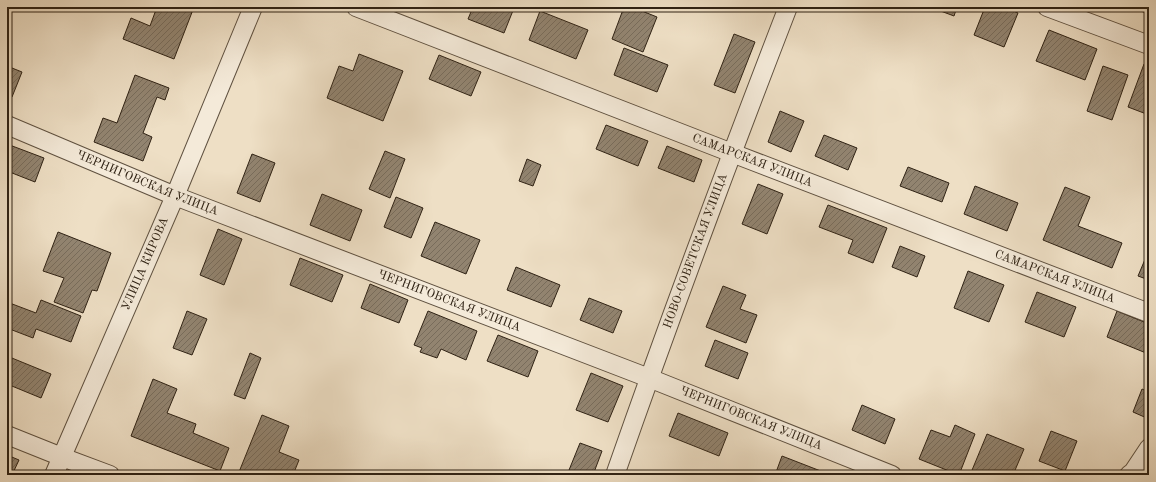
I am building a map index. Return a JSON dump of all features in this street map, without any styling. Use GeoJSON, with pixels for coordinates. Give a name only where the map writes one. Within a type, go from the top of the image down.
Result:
{"type":"FeatureCollection","features":[{"type":"Feature","properties":{"kind":"street","name":"УЛИЦА КИРОВА"},"geometry":{"type":"LineString","coordinates":[[54,475],[175,196],[253,7]]}},
{"type":"Feature","properties":{"kind":"street","name":"САМАРСКАЯ УЛИЦА"},"geometry":{"type":"LineString","coordinates":[[356,7],[1149,313]]}},
{"type":"Feature","properties":{"kind":"street","name":"НОВО-СОВЕТСКАЯ УЛИЦА"},"geometry":{"type":"LineString","coordinates":[[615,475],[732,153],[788,7]]}},
{"type":"Feature","properties":{"kind":"street"},"geometry":{"type":"LineString","coordinates":[[1047,7],[1149,45]]}},
{"type":"Feature","properties":{"kind":"street","name":"ЧЕРНИГОВСКАЯ УЛИЦА"},"geometry":{"type":"LineString","coordinates":[[7,125],[175,196],[649,378],[892,475]]}},
{"type":"Feature","properties":{"kind":"street"},"geometry":{"type":"LineString","coordinates":[[7,435],[110,475]]}},
{"type":"Feature","properties":{"kind":"street"},"geometry":{"type":"LineString","coordinates":[[1130,475],[1149,448]]}},
{"type":"Feature","properties":{"kind":"building"},"geometry":{"type":"Polygon","coordinates":[[[157,7],[194,7],[174,59],[123,39],[131,18],[150,26],[157,7]]]}},
{"type":"Feature","properties":{"kind":"building"},"geometry":{"type":"Polygon","coordinates":[[[473,7],[514,8],[504,33],[468,19],[473,7]]]}},
{"type":"Feature","properties":{"kind":"building"},"geometry":{"type":"Polygon","coordinates":[[[624,7],[632,7],[657,17],[643,52],[612,39],[624,7]]]}},
{"type":"Feature","properties":{"kind":"building"},"geometry":{"type":"Polygon","coordinates":[[[930,7],[957,7],[954,16],[930,7]]]}},
{"type":"Feature","properties":{"kind":"building"},"geometry":{"type":"Polygon","coordinates":[[[985,7],[1004,7],[1018,13],[1004,47],[974,35],[985,7]]]}},
{"type":"Feature","properties":{"kind":"building"},"geometry":{"type":"Polygon","coordinates":[[[1139,7],[1149,7],[1149,14],[1138,10],[1139,7]]]}},
{"type":"Feature","properties":{"kind":"building"},"geometry":{"type":"Polygon","coordinates":[[[540,11],[588,30],[576,59],[529,40],[540,11]]]}},
{"type":"Feature","properties":{"kind":"building"},"geometry":{"type":"Polygon","coordinates":[[[1049,30],[1097,49],[1085,80],[1036,61],[1049,30]]]}},
{"type":"Feature","properties":{"kind":"building"},"geometry":{"type":"Polygon","coordinates":[[[734,34],[755,42],[735,93],[714,85],[734,34]]]}},
{"type":"Feature","properties":{"kind":"building"},"geometry":{"type":"Polygon","coordinates":[[[624,48],[668,65],[657,92],[614,75],[624,48]]]}},
{"type":"Feature","properties":{"kind":"building"},"geometry":{"type":"Polygon","coordinates":[[[359,54],[403,71],[383,121],[327,98],[339,66],[353,71],[359,54]]]}},
{"type":"Feature","properties":{"kind":"building"},"geometry":{"type":"Polygon","coordinates":[[[439,55],[481,72],[471,96],[429,79],[439,55]]]}},
{"type":"Feature","properties":{"kind":"building"},"geometry":{"type":"Polygon","coordinates":[[[1144,64],[1149,66],[1149,115],[1128,107],[1144,64]]]}},
{"type":"Feature","properties":{"kind":"building"},"geometry":{"type":"Polygon","coordinates":[[[7,66],[22,72],[12,97],[7,95],[7,66]]]}},
{"type":"Feature","properties":{"kind":"building"},"geometry":{"type":"Polygon","coordinates":[[[1103,66],[1128,75],[1112,120],[1087,111],[1103,66]]]}},
{"type":"Feature","properties":{"kind":"building"},"geometry":{"type":"Polygon","coordinates":[[[135,75],[169,88],[165,100],[157,97],[143,133],[152,137],[143,161],[94,142],[103,118],[117,123],[135,75]]]}},
{"type":"Feature","properties":{"kind":"building"},"geometry":{"type":"Polygon","coordinates":[[[780,111],[804,121],[791,152],[768,142],[780,111]]]}},
{"type":"Feature","properties":{"kind":"building"},"geometry":{"type":"Polygon","coordinates":[[[606,125],[648,141],[638,166],[596,149],[606,125]]]}},
{"type":"Feature","properties":{"kind":"building"},"geometry":{"type":"Polygon","coordinates":[[[824,135],[857,148],[848,170],[815,156],[824,135]]]}},
{"type":"Feature","properties":{"kind":"building"},"geometry":{"type":"Polygon","coordinates":[[[7,144],[44,158],[35,182],[7,171],[7,144]]]}},
{"type":"Feature","properties":{"kind":"building"},"geometry":{"type":"Polygon","coordinates":[[[667,146],[702,160],[694,182],[658,168],[667,146]]]}},
{"type":"Feature","properties":{"kind":"building"},"geometry":{"type":"Polygon","coordinates":[[[385,151],[405,159],[390,198],[369,189],[385,151]]]}},
{"type":"Feature","properties":{"kind":"building"},"geometry":{"type":"Polygon","coordinates":[[[252,154],[275,163],[260,202],[237,193],[252,154]]]}},
{"type":"Feature","properties":{"kind":"building"},"geometry":{"type":"Polygon","coordinates":[[[527,159],[541,165],[533,186],[519,181],[527,159]]]}},
{"type":"Feature","properties":{"kind":"building"},"geometry":{"type":"Polygon","coordinates":[[[908,167],[949,183],[942,202],[900,186],[908,167]]]}},
{"type":"Feature","properties":{"kind":"building"},"geometry":{"type":"Polygon","coordinates":[[[758,184],[783,194],[767,234],[742,224],[758,184]]]}},
{"type":"Feature","properties":{"kind":"building"},"geometry":{"type":"Polygon","coordinates":[[[975,186],[1018,203],[1007,231],[964,214],[975,186]]]}},
{"type":"Feature","properties":{"kind":"building"},"geometry":{"type":"Polygon","coordinates":[[[1065,187],[1090,197],[1078,226],[1122,243],[1112,268],[1043,240],[1065,187]]]}},
{"type":"Feature","properties":{"kind":"building"},"geometry":{"type":"Polygon","coordinates":[[[322,194],[362,210],[350,241],[310,225],[322,194]]]}},
{"type":"Feature","properties":{"kind":"building"},"geometry":{"type":"Polygon","coordinates":[[[396,197],[423,208],[411,238],[384,227],[396,197]]]}},
{"type":"Feature","properties":{"kind":"building"},"geometry":{"type":"Polygon","coordinates":[[[828,205],[887,228],[873,263],[848,253],[853,240],[819,227],[828,205]]]}},
{"type":"Feature","properties":{"kind":"building"},"geometry":{"type":"Polygon","coordinates":[[[435,222],[480,240],[466,274],[421,256],[435,222]]]}},
{"type":"Feature","properties":{"kind":"building"},"geometry":{"type":"Polygon","coordinates":[[[218,229],[242,239],[224,285],[200,275],[218,229]]]}},
{"type":"Feature","properties":{"kind":"building"},"geometry":{"type":"Polygon","coordinates":[[[58,232],[111,253],[97,291],[92,290],[83,313],[54,302],[64,278],[43,271],[58,232]]]}},
{"type":"Feature","properties":{"kind":"building"},"geometry":{"type":"Polygon","coordinates":[[[900,246],[925,256],[917,277],[892,267],[900,246]]]}},
{"type":"Feature","properties":{"kind":"building"},"geometry":{"type":"Polygon","coordinates":[[[1149,250],[1149,280],[1138,276],[1149,250]]]}},
{"type":"Feature","properties":{"kind":"building"},"geometry":{"type":"Polygon","coordinates":[[[300,258],[343,275],[332,302],[290,285],[300,258]]]}},
{"type":"Feature","properties":{"kind":"building"},"geometry":{"type":"Polygon","coordinates":[[[516,267],[560,285],[551,307],[507,290],[516,267]]]}},
{"type":"Feature","properties":{"kind":"building"},"geometry":{"type":"Polygon","coordinates":[[[968,271],[1004,285],[989,322],[954,308],[968,271]]]}},
{"type":"Feature","properties":{"kind":"building"},"geometry":{"type":"Polygon","coordinates":[[[370,284],[408,300],[399,323],[361,308],[370,284]]]}},
{"type":"Feature","properties":{"kind":"building"},"geometry":{"type":"Polygon","coordinates":[[[723,286],[746,295],[740,309],[757,315],[746,343],[706,327],[723,286]]]}},
{"type":"Feature","properties":{"kind":"building"},"geometry":{"type":"Polygon","coordinates":[[[1037,292],[1076,307],[1064,337],[1025,322],[1037,292]]]}},
{"type":"Feature","properties":{"kind":"building"},"geometry":{"type":"Polygon","coordinates":[[[589,298],[622,311],[613,333],[580,320],[589,298]]]}},
{"type":"Feature","properties":{"kind":"building"},"geometry":{"type":"Polygon","coordinates":[[[41,300],[81,316],[71,342],[36,329],[33,338],[7,328],[7,302],[36,313],[41,300]]]}},
{"type":"Feature","properties":{"kind":"building"},"geometry":{"type":"Polygon","coordinates":[[[187,311],[207,319],[192,355],[173,348],[187,311]]]}},
{"type":"Feature","properties":{"kind":"building"},"geometry":{"type":"Polygon","coordinates":[[[428,311],[477,331],[466,360],[441,349],[437,358],[420,352],[422,348],[414,345],[428,311]]]}},
{"type":"Feature","properties":{"kind":"building"},"geometry":{"type":"Polygon","coordinates":[[[1117,311],[1149,324],[1149,345],[1146,353],[1107,337],[1117,311]]]}},
{"type":"Feature","properties":{"kind":"building"},"geometry":{"type":"Polygon","coordinates":[[[498,335],[538,351],[528,377],[487,361],[498,335]]]}},
{"type":"Feature","properties":{"kind":"building"},"geometry":{"type":"Polygon","coordinates":[[[715,340],[748,353],[738,379],[705,366],[715,340]]]}},
{"type":"Feature","properties":{"kind":"building"},"geometry":{"type":"Polygon","coordinates":[[[250,353],[261,358],[245,399],[234,395],[250,353]]]}},
{"type":"Feature","properties":{"kind":"building"},"geometry":{"type":"Polygon","coordinates":[[[7,356],[51,374],[41,398],[7,384],[7,356]]]}},
{"type":"Feature","properties":{"kind":"building"},"geometry":{"type":"Polygon","coordinates":[[[591,373],[623,386],[608,422],[576,410],[591,373]]]}},
{"type":"Feature","properties":{"kind":"building"},"geometry":{"type":"Polygon","coordinates":[[[153,379],[177,389],[167,413],[196,424],[193,433],[229,448],[220,471],[131,436],[153,379]]]}},
{"type":"Feature","properties":{"kind":"building"},"geometry":{"type":"Polygon","coordinates":[[[1142,389],[1149,392],[1149,419],[1133,412],[1142,389]]]}},
{"type":"Feature","properties":{"kind":"building"},"geometry":{"type":"Polygon","coordinates":[[[862,405],[895,419],[885,444],[852,430],[862,405]]]}},
{"type":"Feature","properties":{"kind":"building"},"geometry":{"type":"Polygon","coordinates":[[[678,413],[728,433],[719,456],[669,436],[678,413]]]}},
{"type":"Feature","properties":{"kind":"building"},"geometry":{"type":"Polygon","coordinates":[[[262,415],[289,426],[279,452],[299,460],[293,475],[246,475],[239,472],[262,415]]]}},
{"type":"Feature","properties":{"kind":"building"},"geometry":{"type":"Polygon","coordinates":[[[955,425],[975,434],[959,475],[919,459],[931,430],[950,437],[955,425]]]}},
{"type":"Feature","properties":{"kind":"building"},"geometry":{"type":"Polygon","coordinates":[[[1051,431],[1077,441],[1065,471],[1039,461],[1051,431]]]}},
{"type":"Feature","properties":{"kind":"building"},"geometry":{"type":"Polygon","coordinates":[[[987,434],[1024,449],[1013,475],[970,475],[987,434]]]}},
{"type":"Feature","properties":{"kind":"building"},"geometry":{"type":"Polygon","coordinates":[[[580,443],[602,451],[593,475],[567,475],[580,443]]]}},
{"type":"Feature","properties":{"kind":"building"},"geometry":{"type":"Polygon","coordinates":[[[7,455],[19,460],[12,475],[7,475],[7,455]]]}},
{"type":"Feature","properties":{"kind":"building"},"geometry":{"type":"Polygon","coordinates":[[[782,456],[831,475],[775,475],[782,456]]]}}]}
